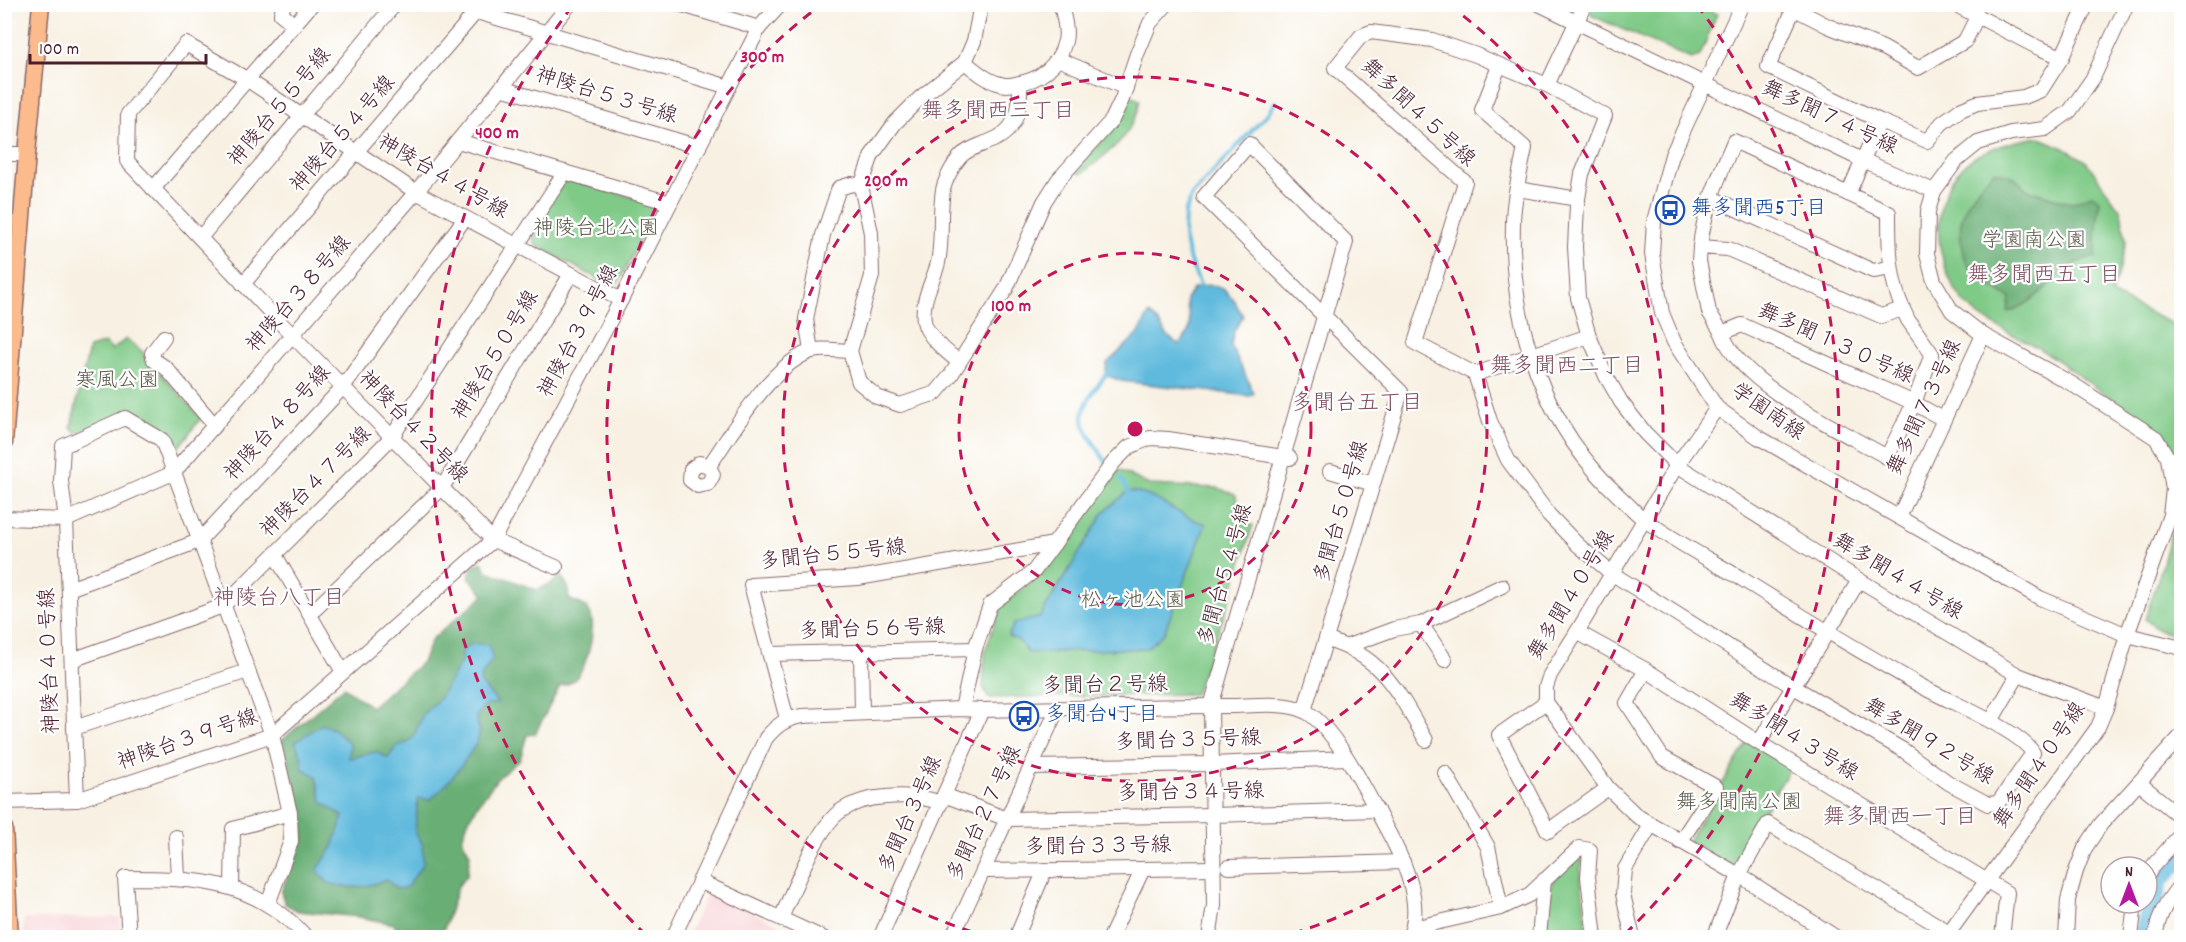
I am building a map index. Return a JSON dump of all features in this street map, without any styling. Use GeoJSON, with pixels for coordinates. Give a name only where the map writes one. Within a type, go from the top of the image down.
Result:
{"type":"FeatureCollection","features":[{"type":"Feature","properties":{"kind":"main road"},"geometry":{"type":"LineString","coordinates":[[4,294],[30,4]]}},
{"type":"Feature","properties":{"kind":"main road"},"geometry":{"type":"LineString","coordinates":[[4,443],[16,154],[41,4]]}},
{"type":"Feature","properties":{"kind":"main road"},"geometry":{"type":"LineString","coordinates":[[4,828],[10,938]]}},
{"type":"Feature","properties":{"kind":"street"},"geometry":{"type":"LineString","coordinates":[[284,4],[281,14],[295,25]]}},
{"type":"Feature","properties":{"kind":"street"},"geometry":{"type":"LineString","coordinates":[[153,189],[312,4]]}},
{"type":"Feature","properties":{"kind":"street","name":"神陵台５５号線"},"geometry":{"type":"LineString","coordinates":[[200,238],[395,4]]}},
{"type":"Feature","properties":{"kind":"street"},"geometry":{"type":"LineString","coordinates":[[450,4],[729,87]]}},
{"type":"Feature","properties":{"kind":"street","name":"神陵台３８号線"},"geometry":{"type":"LineString","coordinates":[[4,518],[66,520],[173,473],[416,192],[570,4]]}},
{"type":"Feature","properties":{"kind":"street"},"geometry":{"type":"LineString","coordinates":[[679,4],[759,28]]}},
{"type":"Feature","properties":{"kind":"street","name":"神陵台３９号線"},"geometry":{"type":"LineString","coordinates":[[4,802],[77,800],[272,735],[493,540],[621,300],[759,28],[781,4]]}},
{"type":"Feature","properties":{"kind":"street"},"geometry":{"type":"LineString","coordinates":[[981,4],[974,40],[965,62],[920,98],[895,123],[872,155],[861,186],[871,233],[872,276],[850,351],[859,382],[877,397],[900,405],[936,393],[959,362],[1006,289],[1044,202],[1058,180],[1112,120],[1150,23],[1167,4]]}},
{"type":"Feature","properties":{"kind":"street"},"geometry":{"type":"LineString","coordinates":[[965,62],[990,80],[1004,86],[1038,77],[1050,69],[1058,58],[1065,40],[1065,26],[1060,4]]}},
{"type":"Feature","properties":{"kind":"street","name":"舞多聞７４号線"},"geometry":{"type":"LineString","coordinates":[[1539,4],[1862,160],[1934,191]]}},
{"type":"Feature","properties":{"kind":"street"},"geometry":{"type":"LineString","coordinates":[[1547,85],[1585,4]]}},
{"type":"Feature","properties":{"kind":"street","name":"学園南線"},"geometry":{"type":"LineString","coordinates":[[1742,4],[1707,84],[1672,155],[1654,221],[1652,254],[1662,313],[1674,342],[1717,408],[1758,437],[2040,598],[2127,635],[2181,648]]}},
{"type":"Feature","properties":{"kind":"street"},"geometry":{"type":"LineString","coordinates":[[1954,4],[2039,48],[2062,57]]}},
{"type":"Feature","properties":{"kind":"street"},"geometry":{"type":"LineString","coordinates":[[1978,15],[1965,41],[1918,68],[1883,48],[1828,27],[1796,7],[1768,67],[1927,141],[1942,123],[1960,111],[1977,104],[2024,97],[2041,90],[2062,57],[2087,4]]}},
{"type":"Feature","properties":{"kind":"street","name":"舞多聞７３号線"},"geometry":{"type":"LineString","coordinates":[[1899,517],[1983,335],[1952,311],[1934,281],[1927,254],[1928,211],[1934,191],[1956,160],[1978,143],[2011,133],[2045,129],[2070,111],[2093,78],[2127,4]]}},
{"type":"Feature","properties":{"kind":"street","name":"神陵台５４号線"},"geometry":{"type":"LineString","coordinates":[[243,284],[476,12]]}},
{"type":"Feature","properties":{"kind":"street","name":"舞多聞４５号線"},"geometry":{"type":"LineString","coordinates":[[1475,374],[1415,343],[1464,182],[1335,68],[1361,36],[1371,32],[1432,40],[1476,55],[1547,85],[1605,116],[1582,174],[1578,199],[1575,247],[1578,298],[1589,336],[1606,376],[1621,402],[1645,433],[1677,465]]}},
{"type":"Feature","properties":{"kind":"street","name":"神陵台４４号線"},"geometry":{"type":"LineString","coordinates":[[153,189],[127,161],[128,114],[186,44],[248,80],[416,192],[621,300]]}},
{"type":"Feature","properties":{"kind":"street"},"geometry":{"type":"LineString","coordinates":[[1058,58],[1125,88]]}},
{"type":"Feature","properties":{"kind":"street","name":"舞多聞９２号線"},"geometry":{"type":"LineString","coordinates":[[1499,66],[1482,110],[1525,148],[1512,222],[1514,278],[1529,355],[1557,418],[1577,448],[1604,482],[1644,519],[1828,633],[1931,692],[1991,721],[2029,746],[2033,753],[1998,803],[1988,804],[1949,783],[1903,750],[1792,686],[1611,573]]}},
{"type":"Feature","properties":{"kind":"street"},"geometry":{"type":"LineString","coordinates":[[959,362],[936,341],[924,322],[925,302],[940,251],[943,187],[961,156],[974,147],[993,141],[1008,131],[1018,115],[1021,98],[1020,83]]}},
{"type":"Feature","properties":{"kind":"street","name":"神陵台５３号線"},"geometry":{"type":"LineString","coordinates":[[501,88],[699,147]]}},
{"type":"Feature","properties":{"kind":"street"},"geometry":{"type":"LineString","coordinates":[[1848,194],[1880,121]]}},
{"type":"Feature","properties":{"kind":"street"},"geometry":{"type":"LineString","coordinates":[[458,141],[670,203]]}},
{"type":"Feature","properties":{"kind":"street"},"geometry":{"type":"LineString","coordinates":[[1722,333],[1709,312],[1699,261],[1702,224],[1710,197],[1734,141],[1889,213],[1889,257],[1897,296],[1908,320],[1932,354],[1914,403]]}},
{"type":"Feature","properties":{"kind":"street","name":"多聞台５４号線"},"geometry":{"type":"LineString","coordinates":[[1209,938],[1221,868],[1213,815],[1211,706],[1286,457],[1326,316],[1346,242],[1249,144],[1204,197],[1326,316]]}},
{"type":"Feature","properties":{"kind":"street","name":"神陵台４７号線"},"geometry":{"type":"LineString","coordinates":[[72,660],[224,606],[392,437],[565,172]]}},
{"type":"Feature","properties":{"kind":"street"},"geometry":{"type":"LineString","coordinates":[[811,351],[806,319],[823,235],[838,188],[852,184],[861,186]]}},
{"type":"Feature","properties":{"kind":"street","name":"神陵台４２号線"},"geometry":{"type":"LineString","coordinates":[[153,189],[493,540]]}},
{"type":"Feature","properties":{"kind":"street"},"geometry":{"type":"LineString","coordinates":[[1517,189],[1578,199]]}},
{"type":"Feature","properties":{"kind":"street"},"geometry":{"type":"LineString","coordinates":[[1710,197],[1873,270],[1891,268]]}},
{"type":"Feature","properties":{"kind":"street","name":"神陵台４８号線"},"geometry":{"type":"LineString","coordinates":[[69,589],[199,541],[343,387],[465,218]]}},
{"type":"Feature","properties":{"kind":"street"},"geometry":{"type":"LineString","coordinates":[[1700,247],[1728,249],[1881,316],[1903,309]]}},
{"type":"Feature","properties":{"kind":"street","name":"神陵台５０号線"},"geometry":{"type":"LineString","coordinates":[[310,614],[442,488],[572,274]]}},
{"type":"Feature","properties":{"kind":"street","name":"多聞台５０号線"},"geometry":{"type":"LineString","coordinates":[[1304,711],[1401,392],[1326,316]]}},
{"type":"Feature","properties":{"kind":"street","name":"舞多聞１３０号線"},"geometry":{"type":"LineString","coordinates":[[1914,403],[1887,457],[1774,392],[1746,369],[1725,341],[1722,333],[1742,325],[1914,403],[1943,419]]}},
{"type":"Feature","properties":{"kind":"street","name":"舞多聞４０号線"},"geometry":{"type":"LineString","coordinates":[[1947,935],[2098,727],[2106,708],[2127,635],[2170,515],[2173,489],[2168,458],[2156,438],[2072,384],[1983,335]]}},
{"type":"Feature","properties":{"kind":"street"},"geometry":{"type":"LineString","coordinates":[[1589,336],[1475,374],[1490,421],[1508,460],[1549,515],[1578,545],[1611,573]]}},
{"type":"Feature","properties":{"kind":"street"},"geometry":{"type":"LineString","coordinates":[[164,337],[152,352],[154,360],[165,368],[215,426]]}},
{"type":"Feature","properties":{"kind":"street"},"geometry":{"type":"LineString","coordinates":[[709,466],[771,379],[791,362],[811,351],[850,351]]}},
{"type":"Feature","properties":{"kind":"street","name":"舞多聞４０号線"},"geometry":{"type":"LineString","coordinates":[[1546,702],[1546,687],[1550,675],[1677,465],[1717,408]]}},
{"type":"Feature","properties":{"kind":"street","name":"神陵台４０号線"},"geometry":{"type":"LineString","coordinates":[[77,800],[66,520],[61,481],[63,446],[125,418],[162,440],[173,473]]}},
{"type":"Feature","properties":{"kind":"street"},"geometry":{"type":"LineString","coordinates":[[962,709],[975,649],[990,605],[1034,571],[1113,463],[1129,447],[1150,438],[1168,439],[1286,457]]}},
{"type":"Feature","properties":{"kind":"street","name":"舞多聞４４号線"},"geometry":{"type":"LineString","coordinates":[[1677,465],[1859,580],[2018,675],[2106,708]]}},
{"type":"Feature","properties":{"kind":"street"},"geometry":{"type":"LineString","coordinates":[[1330,471],[1372,484]]}},
{"type":"Feature","properties":{"kind":"street"},"geometry":{"type":"LineString","coordinates":[[173,473],[272,735],[290,813],[291,841],[268,904]]}},
{"type":"Feature","properties":{"kind":"street"},"geometry":{"type":"LineString","coordinates":[[493,540],[556,567]]}},
{"type":"Feature","properties":{"kind":"street","name":"多聞台５５号線"},"geometry":{"type":"LineString","coordinates":[[787,719],[752,585],[858,578],[1054,544]]}},
{"type":"Feature","properties":{"kind":"street"},"geometry":{"type":"LineString","coordinates":[[275,555],[343,672]]}},
{"type":"Feature","properties":{"kind":"street"},"geometry":{"type":"LineString","coordinates":[[1759,743],[1859,580]]}},
{"type":"Feature","properties":{"kind":"street"},"geometry":{"type":"LineString","coordinates":[[1348,646],[1394,629],[1421,624],[1502,586]]}},
{"type":"Feature","properties":{"kind":"street"},"geometry":{"type":"LineString","coordinates":[[1421,624],[1444,660]]}},
{"type":"Feature","properties":{"kind":"street","name":"舞多聞４３号線"},"geometry":{"type":"LineString","coordinates":[[1577,632],[1646,670],[1759,743],[2007,893],[2002,938]]}},
{"type":"Feature","properties":{"kind":"street"},"geometry":{"type":"LineString","coordinates":[[1327,640],[1348,646],[1376,666],[1399,694],[1426,740]]}},
{"type":"Feature","properties":{"kind":"street","name":"多聞台５６号線"},"geometry":{"type":"LineString","coordinates":[[770,654],[975,649]]}},
{"type":"Feature","properties":{"kind":"street"},"geometry":{"type":"LineString","coordinates":[[861,652],[862,713]]}},
{"type":"Feature","properties":{"kind":"street"},"geometry":{"type":"LineString","coordinates":[[1646,670],[1627,703],[1662,757],[1716,788],[1680,842]]}},
{"type":"Feature","properties":{"kind":"street"},"geometry":{"type":"LineString","coordinates":[[74,728],[248,671]]}},
{"type":"Feature","properties":{"kind":"street"},"geometry":{"type":"LineString","coordinates":[[1991,721],[2018,675]]}},
{"type":"Feature","properties":{"kind":"street"},"geometry":{"type":"LineString","coordinates":[[1608,788],[1548,831],[1499,735],[1546,702],[1608,788],[1637,816],[1739,875],[1837,938]]}},
{"type":"Feature","properties":{"kind":"street","name":"多聞台２号線"},"geometry":{"type":"LineString","coordinates":[[787,719],[802,716],[962,709],[1283,706],[1304,711]]}},
{"type":"Feature","properties":{"kind":"street","name":"多聞台２７号線"},"geometry":{"type":"LineString","coordinates":[[952,938],[1058,708]]}},
{"type":"Feature","properties":{"kind":"street","name":"多聞台３号線"},"geometry":{"type":"LineString","coordinates":[[880,938],[982,710]]}},
{"type":"Feature","properties":{"kind":"street"},"geometry":{"type":"LineString","coordinates":[[1304,711],[1320,722],[1346,758],[1398,849],[1412,886],[1411,933],[1501,908],[1529,895],[1579,848],[1590,850],[1588,877],[1595,938]]}},
{"type":"Feature","properties":{"kind":"street"},"geometry":{"type":"LineString","coordinates":[[673,938],[766,738],[777,725],[787,719]]}},
{"type":"Feature","properties":{"kind":"street"},"geometry":{"type":"LineString","coordinates":[[2066,938],[2068,900],[2085,848],[2101,824],[2181,735]]}},
{"type":"Feature","properties":{"kind":"street","name":"多聞台３５号線"},"geometry":{"type":"LineString","coordinates":[[1031,767],[1212,764],[1346,758]]}},
{"type":"Feature","properties":{"kind":"street"},"geometry":{"type":"LineString","coordinates":[[1444,773],[1488,847],[1501,908]]}},
{"type":"Feature","properties":{"kind":"street"},"geometry":{"type":"LineString","coordinates":[[2139,783],[2181,818]]}},
{"type":"Feature","properties":{"kind":"street"},"geometry":{"type":"LineString","coordinates":[[781,918],[821,833],[841,811],[866,799],[907,795],[942,799],[1007,819]]}},
{"type":"Feature","properties":{"kind":"street","name":"多聞台３４号線"},"geometry":{"type":"LineString","coordinates":[[1007,819],[1377,810]]}},
{"type":"Feature","properties":{"kind":"street"},"geometry":{"type":"LineString","coordinates":[[232,887],[233,829],[290,813]]}},
{"type":"Feature","properties":{"kind":"street"},"geometry":{"type":"LineString","coordinates":[[1714,938],[1739,875],[1768,824],[1947,935]]}},
{"type":"Feature","properties":{"kind":"street"},"geometry":{"type":"LineString","coordinates":[[1633,938],[1623,894],[1625,869],[1652,825]]}},
{"type":"Feature","properties":{"kind":"street"},"geometry":{"type":"LineString","coordinates":[[2159,859],[2181,833]]}},
{"type":"Feature","properties":{"kind":"street"},"geometry":{"type":"LineString","coordinates":[[176,837],[178,878]]}},
{"type":"Feature","properties":{"kind":"street","name":"多聞台３３号線"},"geometry":{"type":"LineString","coordinates":[[983,871],[1221,868],[1403,862]]}},
{"type":"Feature","properties":{"kind":"street"},"geometry":{"type":"LineString","coordinates":[[1110,938],[1143,869]]}},
{"type":"Feature","properties":{"kind":"street"},"geometry":{"type":"LineString","coordinates":[[1016,938],[1045,870]]}},
{"type":"Feature","properties":{"kind":"street"},"geometry":{"type":"LineString","coordinates":[[129,938],[125,878],[178,878],[232,887],[253,895],[288,917],[307,938]]}},
{"type":"Feature","properties":{"kind":"street"},"geometry":{"type":"LineString","coordinates":[[1539,938],[1544,880]]}},
{"type":"Feature","properties":{"kind":"street"},"geometry":{"type":"LineString","coordinates":[[699,881],[823,938]]}},
{"type":"Feature","properties":{"kind":"street"},"geometry":{"type":"LineString","coordinates":[[2155,938],[2158,920],[2168,898],[2181,883]]}},
{"type":"Feature","properties":{"kind":"street"},"geometry":{"type":"LineString","coordinates":[[2131,938],[2134,915]]}},
{"type":"Feature","properties":{"kind":"shaded area"},"geometry":{"type":"Polygon","coordinates":[[[708,892],[808,938],[686,938],[708,892]]]}},
{"type":"Feature","properties":{"kind":"shaded area"},"geometry":{"type":"Polygon","coordinates":[[[120,917],[122,937],[24,937],[24,919],[120,917]]]}},
{"type":"Feature","properties":{"kind":"green space"},"geometry":{"type":"Polygon","coordinates":[[[1695,4],[1717,14],[1700,56],[1691,59],[1592,16],[1590,10],[1592,5],[1695,4]]]}},
{"type":"Feature","properties":{"kind":"green space"},"geometry":{"type":"Polygon","coordinates":[[[1130,96],[1140,100],[1137,113],[1126,134],[1110,151],[1081,174],[1074,170],[1112,131],[1121,118],[1130,96]]]}},
{"type":"Feature","properties":{"kind":"green space","name":"学園南公園"},"geometry":{"type":"Polygon","coordinates":[[[2038,137],[2086,161],[2121,211],[2126,241],[2111,294],[2181,328],[2181,636],[2160,631],[2145,619],[2169,540],[2177,498],[2175,462],[2166,443],[2138,416],[2056,360],[1978,315],[1957,292],[1944,262],[1940,246],[1940,215],[1943,200],[1957,172],[1980,154],[1993,148],[2038,137]]]}},
{"type":"Feature","properties":{"kind":"green space"},"geometry":{"type":"Polygon","coordinates":[[[1994,171],[2012,176],[2028,190],[2071,203],[2092,195],[2100,201],[2096,257],[2072,265],[2032,300],[2008,312],[2010,298],[1973,272],[1966,260],[1961,237],[1963,216],[1972,196],[1994,171]]]}},
{"type":"Feature","properties":{"kind":"green space","name":"神陵台北公園"},"geometry":{"type":"Polygon","coordinates":[[[573,180],[651,203],[655,208],[619,283],[611,286],[535,245],[531,233],[563,182],[573,180]]]}},
{"type":"Feature","properties":{"kind":"green space","name":"寒風公園"},"geometry":{"type":"Polygon","coordinates":[[[126,339],[143,352],[151,368],[160,373],[201,418],[176,451],[171,450],[165,433],[130,412],[78,433],[71,428],[89,348],[105,343],[112,350],[126,339]]]}},
{"type":"Feature","properties":{"kind":"green space","name":"松ヶ池公園"},"geometry":{"type":"Polygon","coordinates":[[[1119,470],[1149,485],[1218,488],[1236,495],[1240,522],[1253,525],[1229,602],[1195,694],[988,698],[983,686],[985,652],[1000,607],[1044,571],[1119,470]]]}},
{"type":"Feature","properties":{"kind":"green space"},"geometry":{"type":"Polygon","coordinates":[[[482,562],[487,571],[537,590],[552,583],[561,575],[568,587],[569,599],[586,607],[590,613],[591,642],[585,664],[576,678],[560,686],[535,734],[527,735],[520,759],[497,779],[468,821],[462,839],[470,854],[467,876],[458,886],[444,929],[434,934],[415,927],[407,928],[408,937],[399,937],[394,924],[359,917],[298,911],[285,904],[281,892],[304,839],[301,807],[282,740],[344,687],[371,707],[422,662],[432,639],[484,595],[469,577],[472,566],[482,562]]]}},
{"type":"Feature","properties":{"kind":"green space","name":"舞多聞南公園"},"geometry":{"type":"Polygon","coordinates":[[[1748,741],[1791,767],[1733,863],[1726,865],[1688,841],[1748,741]]]}},
{"type":"Feature","properties":{"kind":"green space"},"geometry":{"type":"Polygon","coordinates":[[[1576,856],[1583,861],[1580,870],[1588,937],[1546,938],[1551,884],[1560,870],[1576,856]]]}},
{"type":"Feature","properties":{"kind":"water"},"geometry":{"type":"Polygon","coordinates":[[[1208,285],[1223,288],[1243,316],[1234,331],[1231,346],[1254,393],[1250,396],[1121,381],[1108,376],[1107,363],[1139,333],[1149,314],[1157,320],[1173,341],[1179,344],[1188,333],[1189,328],[1186,299],[1194,288],[1208,285]]]}},
{"type":"Feature","properties":{"kind":"water"},"geometry":{"type":"Polygon","coordinates":[[[1128,491],[1149,496],[1206,524],[1164,633],[1147,648],[1028,653],[1018,640],[1008,636],[1014,624],[1040,617],[1104,512],[1128,491]]]}},
{"type":"Feature","properties":{"kind":"water"},"geometry":{"type":"Polygon","coordinates":[[[471,644],[488,644],[493,659],[480,682],[498,703],[484,706],[476,717],[479,736],[476,743],[449,780],[429,800],[418,798],[415,832],[423,845],[423,864],[407,887],[397,889],[386,879],[357,887],[328,883],[317,870],[333,847],[343,816],[322,802],[316,776],[302,768],[302,757],[295,742],[322,724],[335,730],[350,744],[349,758],[376,752],[388,758],[397,746],[407,743],[414,736],[423,714],[439,699],[461,662],[462,651],[471,644]]]}},
{"type":"Feature","properties":{"kind":"waterway"},"geometry":{"type":"LineString","coordinates":[[1201,287],[1190,261],[1184,237],[1185,213],[1192,195],[1268,113],[1275,102]]}},
{"type":"Feature","properties":{"kind":"waterway"},"geometry":{"type":"LineString","coordinates":[[1107,373],[1088,400],[1083,418],[1085,427],[1107,463]]}},
{"type":"Feature","properties":{"kind":"waterway"},"geometry":{"type":"LineString","coordinates":[[1120,478],[1128,491]]}},
{"type":"Feature","properties":{"kind":"waterway"},"geometry":{"type":"LineString","coordinates":[[2144,938],[2158,880],[2182,855]]}},
{"type":"Feature","properties":{"kind":"place","name":"舞多聞西5丁目"},"geometry":{"type":"Point","coordinates":[1670,210]}},
{"type":"Feature","properties":{"kind":"place","name":"多聞台4丁目"},"geometry":{"type":"Point","coordinates":[1024,716]}},
{"type":"Feature","properties":{"kind":"district","name":"舞多聞西三丁目"},"geometry":{"type":"Point","coordinates":[998,112]}},
{"type":"Feature","properties":{"kind":"district","name":"舞多聞西五丁目"},"geometry":{"type":"Point","coordinates":[2044,276]}},
{"type":"Feature","properties":{"kind":"district","name":"舞多聞西二丁目"},"geometry":{"type":"Point","coordinates":[1567,367]}},
{"type":"Feature","properties":{"kind":"district","name":"多聞台五丁目"},"geometry":{"type":"Point","coordinates":[1357,404]}},
{"type":"Feature","properties":{"kind":"district","name":"神陵台八丁目"},"geometry":{"type":"Point","coordinates":[279,599]}},
{"type":"Feature","properties":{"kind":"district","name":"舞多聞西一丁目"},"geometry":{"type":"Point","coordinates":[1900,818]}}]}
